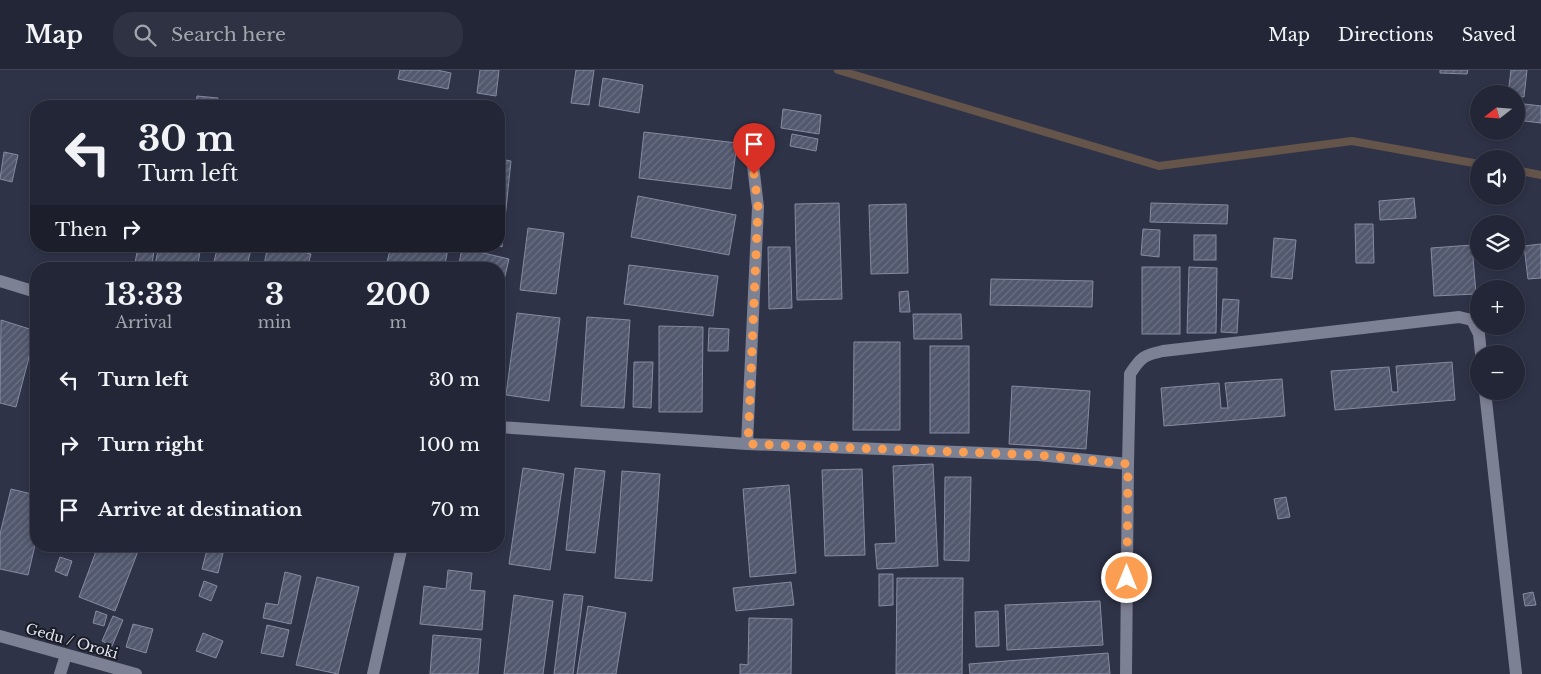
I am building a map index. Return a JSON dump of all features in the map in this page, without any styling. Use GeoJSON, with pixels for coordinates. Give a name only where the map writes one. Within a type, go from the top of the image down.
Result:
{"type":"FeatureCollection","features":[{"type":"Feature","properties":{"kind":"street"},"geometry":{"type":"LineString","coordinates":[[748,444],[758,207],[750,140]]}},
{"type":"Feature","properties":{"kind":"street"},"geometry":{"type":"LineString","coordinates":[[0,281],[30,290]]}},
{"type":"Feature","properties":{"kind":"street"},"geometry":{"type":"LineString","coordinates":[[1126,674],[1130,374],[1138,362],[1147,354],[1163,351],[1460,317],[1472,320],[1479,334],[1480,345]]}},
{"type":"Feature","properties":{"kind":"street"},"geometry":{"type":"LineString","coordinates":[[1486,400],[1516,674]]}},
{"type":"Feature","properties":{"kind":"street"},"geometry":{"type":"LineString","coordinates":[[505,427],[748,444],[1038,455],[1128,464]]}},
{"type":"Feature","properties":{"kind":"street"},"geometry":{"type":"LineString","coordinates":[[373,674],[401,552]]}},
{"type":"Feature","properties":{"kind":"street","name":"Gedu / Oroki"},"geometry":{"type":"LineString","coordinates":[[0,636],[136,674]]}},
{"type":"Feature","properties":{"kind":"street"},"geometry":{"type":"LineString","coordinates":[[60,674],[66,655]]}},
{"type":"Feature","properties":{"kind":"building"},"geometry":{"type":"Polygon","coordinates":[[[400,70],[437,70],[451,73],[448,89],[398,79],[400,70]]]}},
{"type":"Feature","properties":{"kind":"building"},"geometry":{"type":"Polygon","coordinates":[[[480,70],[499,70],[496,96],[477,93],[480,70]]]}},
{"type":"Feature","properties":{"kind":"building"},"geometry":{"type":"Polygon","coordinates":[[[576,70],[594,70],[589,105],[571,103],[576,70]]]}},
{"type":"Feature","properties":{"kind":"building"},"geometry":{"type":"Polygon","coordinates":[[[1440,70],[1468,70],[1467,74],[1440,73],[1440,70]]]}},
{"type":"Feature","properties":{"kind":"building"},"geometry":{"type":"Polygon","coordinates":[[[1511,70],[1527,70],[1525,88],[1525,85],[1509,85],[1511,70]]]}},
{"type":"Feature","properties":{"kind":"building"},"geometry":{"type":"Polygon","coordinates":[[[603,78],[643,85],[639,113],[599,106],[603,78]]]}},
{"type":"Feature","properties":{"kind":"building"},"geometry":{"type":"Polygon","coordinates":[[[197,96],[218,98],[218,100],[197,100],[197,96]]]}},
{"type":"Feature","properties":{"kind":"building"},"geometry":{"type":"Polygon","coordinates":[[[1525,104],[1541,106],[1541,123],[1525,121],[1525,104]]]}},
{"type":"Feature","properties":{"kind":"building"},"geometry":{"type":"Polygon","coordinates":[[[783,109],[821,115],[819,134],[781,128],[783,109]]]}},
{"type":"Feature","properties":{"kind":"building"},"geometry":{"type":"Polygon","coordinates":[[[644,132],[737,143],[731,189],[639,178],[644,132]]]}},
{"type":"Feature","properties":{"kind":"building"},"geometry":{"type":"Polygon","coordinates":[[[792,134],[818,139],[816,151],[790,146],[792,134]]]}},
{"type":"Feature","properties":{"kind":"building"},"geometry":{"type":"Polygon","coordinates":[[[4,152],[18,155],[12,182],[0,179],[4,152]]]}},
{"type":"Feature","properties":{"kind":"building"},"geometry":{"type":"Polygon","coordinates":[[[505,160],[511,161],[505,218],[505,160]]]}},
{"type":"Feature","properties":{"kind":"building"},"geometry":{"type":"Polygon","coordinates":[[[638,196],[736,215],[729,255],[631,237],[638,196]]]}},
{"type":"Feature","properties":{"kind":"building"},"geometry":{"type":"Polygon","coordinates":[[[1414,198],[1416,218],[1380,220],[1379,201],[1414,198]]]}},
{"type":"Feature","properties":{"kind":"building"},"geometry":{"type":"Polygon","coordinates":[[[839,203],[842,299],[797,300],[795,204],[839,203]]]}},
{"type":"Feature","properties":{"kind":"building"},"geometry":{"type":"Polygon","coordinates":[[[1151,203],[1228,205],[1227,224],[1150,222],[1151,203]]]}},
{"type":"Feature","properties":{"kind":"building"},"geometry":{"type":"Polygon","coordinates":[[[906,204],[908,273],[871,274],[869,205],[906,204]]]}},
{"type":"Feature","properties":{"kind":"building"},"geometry":{"type":"Polygon","coordinates":[[[1355,224],[1373,224],[1374,263],[1356,263],[1355,224]]]}},
{"type":"Feature","properties":{"kind":"building"},"geometry":{"type":"Polygon","coordinates":[[[528,228],[564,233],[556,294],[520,290],[528,228]]]}},
{"type":"Feature","properties":{"kind":"building"},"geometry":{"type":"Polygon","coordinates":[[[1143,229],[1160,230],[1159,257],[1141,255],[1143,229]]]}},
{"type":"Feature","properties":{"kind":"building"},"geometry":{"type":"Polygon","coordinates":[[[1194,235],[1216,235],[1216,260],[1194,260],[1194,235]]]}},
{"type":"Feature","properties":{"kind":"building"},"geometry":{"type":"Polygon","coordinates":[[[1274,238],[1296,240],[1292,279],[1271,277],[1274,238]]]}},
{"type":"Feature","properties":{"kind":"building"},"geometry":{"type":"Polygon","coordinates":[[[1541,244],[1541,278],[1528,279],[1525,246],[1541,244]]]}},
{"type":"Feature","properties":{"kind":"building"},"geometry":{"type":"Polygon","coordinates":[[[1470,245],[1470,270],[1474,270],[1475,280],[1470,280],[1470,294],[1434,296],[1431,248],[1470,245]]]}},
{"type":"Feature","properties":{"kind":"building"},"geometry":{"type":"Polygon","coordinates":[[[768,247],[790,247],[792,308],[769,309],[768,247]]]}},
{"type":"Feature","properties":{"kind":"building"},"geometry":{"type":"Polygon","coordinates":[[[137,252],[154,252],[152,262],[135,262],[137,252]]]}},
{"type":"Feature","properties":{"kind":"building"},"geometry":{"type":"Polygon","coordinates":[[[158,252],[200,252],[198,262],[156,262],[158,252]]]}},
{"type":"Feature","properties":{"kind":"building"},"geometry":{"type":"Polygon","coordinates":[[[216,252],[250,252],[248,262],[214,262],[216,252]]]}},
{"type":"Feature","properties":{"kind":"building"},"geometry":{"type":"Polygon","coordinates":[[[267,252],[302,252],[311,254],[309,262],[265,262],[267,252]]]}},
{"type":"Feature","properties":{"kind":"building"},"geometry":{"type":"Polygon","coordinates":[[[390,252],[447,252],[445,262],[387,262],[390,252]]]}},
{"type":"Feature","properties":{"kind":"building"},"geometry":{"type":"Polygon","coordinates":[[[461,252],[479,252],[509,259],[505,276],[505,262],[459,262],[461,252]]]}},
{"type":"Feature","properties":{"kind":"building"},"geometry":{"type":"Polygon","coordinates":[[[629,265],[718,276],[713,316],[624,304],[629,265]]]}},
{"type":"Feature","properties":{"kind":"building"},"geometry":{"type":"Polygon","coordinates":[[[1142,267],[1180,267],[1180,334],[1142,334],[1142,267]]]}},
{"type":"Feature","properties":{"kind":"building"},"geometry":{"type":"Polygon","coordinates":[[[1189,267],[1217,268],[1216,333],[1187,333],[1189,267]]]}},
{"type":"Feature","properties":{"kind":"building"},"geometry":{"type":"Polygon","coordinates":[[[991,279],[1093,281],[1092,307],[990,305],[991,279]]]}},
{"type":"Feature","properties":{"kind":"building"},"geometry":{"type":"Polygon","coordinates":[[[908,291],[910,312],[900,312],[899,292],[908,291]]]}},
{"type":"Feature","properties":{"kind":"building"},"geometry":{"type":"Polygon","coordinates":[[[1223,299],[1239,300],[1237,333],[1221,332],[1223,299]]]}},
{"type":"Feature","properties":{"kind":"building"},"geometry":{"type":"Polygon","coordinates":[[[517,313],[560,318],[549,401],[506,395],[517,313]]]}},
{"type":"Feature","properties":{"kind":"building"},"geometry":{"type":"Polygon","coordinates":[[[913,314],[961,314],[962,339],[914,339],[913,314]]]}},
{"type":"Feature","properties":{"kind":"building"},"geometry":{"type":"Polygon","coordinates":[[[587,317],[630,320],[624,408],[581,406],[587,317]]]}},
{"type":"Feature","properties":{"kind":"building"},"geometry":{"type":"Polygon","coordinates":[[[1,320],[30,329],[30,354],[16,407],[0,403],[1,320]]]}},
{"type":"Feature","properties":{"kind":"building"},"geometry":{"type":"Polygon","coordinates":[[[659,326],[703,327],[702,412],[659,412],[659,326]]]}},
{"type":"Feature","properties":{"kind":"building"},"geometry":{"type":"Polygon","coordinates":[[[709,328],[729,329],[728,351],[708,351],[709,328]]]}},
{"type":"Feature","properties":{"kind":"building"},"geometry":{"type":"Polygon","coordinates":[[[854,342],[900,342],[900,430],[853,430],[854,342]]]}},
{"type":"Feature","properties":{"kind":"building"},"geometry":{"type":"Polygon","coordinates":[[[930,346],[969,346],[969,433],[930,433],[930,346]]]}},
{"type":"Feature","properties":{"kind":"building"},"geometry":{"type":"Polygon","coordinates":[[[634,362],[653,362],[651,408],[633,407],[634,362]]]}},
{"type":"Feature","properties":{"kind":"building"},"geometry":{"type":"Polygon","coordinates":[[[1452,362],[1455,400],[1335,410],[1331,371],[1389,367],[1392,392],[1398,392],[1396,366],[1452,362]]]}},
{"type":"Feature","properties":{"kind":"building"},"geometry":{"type":"Polygon","coordinates":[[[1282,379],[1285,416],[1164,426],[1161,388],[1219,383],[1221,408],[1228,408],[1225,383],[1282,379]]]}},
{"type":"Feature","properties":{"kind":"building"},"geometry":{"type":"Polygon","coordinates":[[[1012,386],[1090,391],[1086,449],[1009,444],[1012,386]]]}},
{"type":"Feature","properties":{"kind":"building"},"geometry":{"type":"Polygon","coordinates":[[[933,464],[938,566],[877,569],[875,544],[896,543],[893,466],[933,464]]]}},
{"type":"Feature","properties":{"kind":"building"},"geometry":{"type":"Polygon","coordinates":[[[523,468],[564,474],[550,570],[509,564],[523,468]]]}},
{"type":"Feature","properties":{"kind":"building"},"geometry":{"type":"Polygon","coordinates":[[[575,468],[605,471],[595,553],[566,550],[575,468]]]}},
{"type":"Feature","properties":{"kind":"building"},"geometry":{"type":"Polygon","coordinates":[[[862,469],[865,555],[825,556],[822,470],[862,469]]]}},
{"type":"Feature","properties":{"kind":"building"},"geometry":{"type":"Polygon","coordinates":[[[622,471],[660,474],[652,581],[615,578],[622,471]]]}},
{"type":"Feature","properties":{"kind":"building"},"geometry":{"type":"Polygon","coordinates":[[[945,477],[971,477],[969,561],[944,560],[945,477]]]}},
{"type":"Feature","properties":{"kind":"building"},"geometry":{"type":"Polygon","coordinates":[[[789,485],[796,573],[750,577],[743,489],[789,485]]]}},
{"type":"Feature","properties":{"kind":"building"},"geometry":{"type":"Polygon","coordinates":[[[11,489],[30,494],[30,552],[33,552],[28,575],[0,569],[0,534],[11,489]]]}},
{"type":"Feature","properties":{"kind":"building"},"geometry":{"type":"Polygon","coordinates":[[[1286,497],[1290,517],[1278,519],[1274,499],[1286,497]]]}},
{"type":"Feature","properties":{"kind":"building"},"geometry":{"type":"Polygon","coordinates":[[[96,552],[138,552],[115,611],[79,597],[96,552]]]}},
{"type":"Feature","properties":{"kind":"building"},"geometry":{"type":"Polygon","coordinates":[[[206,552],[223,552],[218,573],[202,569],[206,552]]]}},
{"type":"Feature","properties":{"kind":"building"},"geometry":{"type":"Polygon","coordinates":[[[60,557],[72,561],[67,576],[55,571],[60,557]]]}},
{"type":"Feature","properties":{"kind":"building"},"geometry":{"type":"Polygon","coordinates":[[[448,570],[472,573],[470,590],[485,591],[482,630],[420,624],[424,586],[446,589],[448,570]]]}},
{"type":"Feature","properties":{"kind":"building"},"geometry":{"type":"Polygon","coordinates":[[[285,572],[301,576],[291,624],[263,618],[266,603],[278,605],[285,572]]]}},
{"type":"Feature","properties":{"kind":"building"},"geometry":{"type":"Polygon","coordinates":[[[879,574],[893,574],[893,605],[879,606],[879,574]]]}},
{"type":"Feature","properties":{"kind":"building"},"geometry":{"type":"Polygon","coordinates":[[[317,577],[359,587],[338,674],[296,665],[317,577]]]}},
{"type":"Feature","properties":{"kind":"building"},"geometry":{"type":"Polygon","coordinates":[[[897,578],[963,578],[962,674],[896,674],[897,578]]]}},
{"type":"Feature","properties":{"kind":"building"},"geometry":{"type":"Polygon","coordinates":[[[204,581],[217,586],[211,601],[199,596],[204,581]]]}},
{"type":"Feature","properties":{"kind":"building"},"geometry":{"type":"Polygon","coordinates":[[[791,582],[794,605],[736,611],[733,588],[791,582]]]}},
{"type":"Feature","properties":{"kind":"building"},"geometry":{"type":"Polygon","coordinates":[[[1533,592],[1536,605],[1525,606],[1523,594],[1533,592]]]}},
{"type":"Feature","properties":{"kind":"building"},"geometry":{"type":"Polygon","coordinates":[[[564,594],[583,596],[573,674],[554,674],[564,594]]]}},
{"type":"Feature","properties":{"kind":"building"},"geometry":{"type":"Polygon","coordinates":[[[514,595],[553,601],[543,674],[504,674],[514,595]]]}},
{"type":"Feature","properties":{"kind":"building"},"geometry":{"type":"Polygon","coordinates":[[[1100,601],[1103,645],[1007,650],[1005,605],[1100,601]]]}},
{"type":"Feature","properties":{"kind":"building"},"geometry":{"type":"Polygon","coordinates":[[[588,606],[626,613],[616,674],[577,674],[588,606]]]}},
{"type":"Feature","properties":{"kind":"building"},"geometry":{"type":"Polygon","coordinates":[[[96,611],[107,615],[104,626],[93,623],[96,611]]]}},
{"type":"Feature","properties":{"kind":"building"},"geometry":{"type":"Polygon","coordinates":[[[998,611],[999,646],[976,647],[975,612],[998,611]]]}},
{"type":"Feature","properties":{"kind":"building"},"geometry":{"type":"Polygon","coordinates":[[[113,616],[123,620],[112,646],[102,641],[113,616]]]}},
{"type":"Feature","properties":{"kind":"building"},"geometry":{"type":"Polygon","coordinates":[[[749,618],[792,619],[791,674],[740,674],[740,664],[748,665],[749,618]]]}},
{"type":"Feature","properties":{"kind":"building"},"geometry":{"type":"Polygon","coordinates":[[[133,624],[153,629],[146,653],[126,647],[133,624]]]}},
{"type":"Feature","properties":{"kind":"building"},"geometry":{"type":"Polygon","coordinates":[[[267,625],[289,630],[283,657],[261,653],[267,625]]]}},
{"type":"Feature","properties":{"kind":"building"},"geometry":{"type":"Polygon","coordinates":[[[203,633],[223,641],[216,658],[196,651],[203,633]]]}},
{"type":"Feature","properties":{"kind":"building"},"geometry":{"type":"Polygon","coordinates":[[[433,635],[481,639],[478,674],[430,674],[433,635]]]}},
{"type":"Feature","properties":{"kind":"building"},"geometry":{"type":"Polygon","coordinates":[[[1108,653],[1110,674],[970,674],[969,664],[1108,653]]]}},
{"type":"Feature","properties":{"kind":"waterway"},"geometry":{"type":"LineString","coordinates":[[838,70],[1159,166],[1352,141],[1470,162]]}},
{"type":"Feature","properties":{"kind":"waterway"},"geometry":{"type":"LineString","coordinates":[[1525,172],[1541,175]]}},
{"type":"Feature","properties":{"kind":"route"},"geometry":{"type":"LineString","coordinates":[[754,174],[758,207],[748,444],[1038,455],[1128,464],[1127,578]]}}]}
